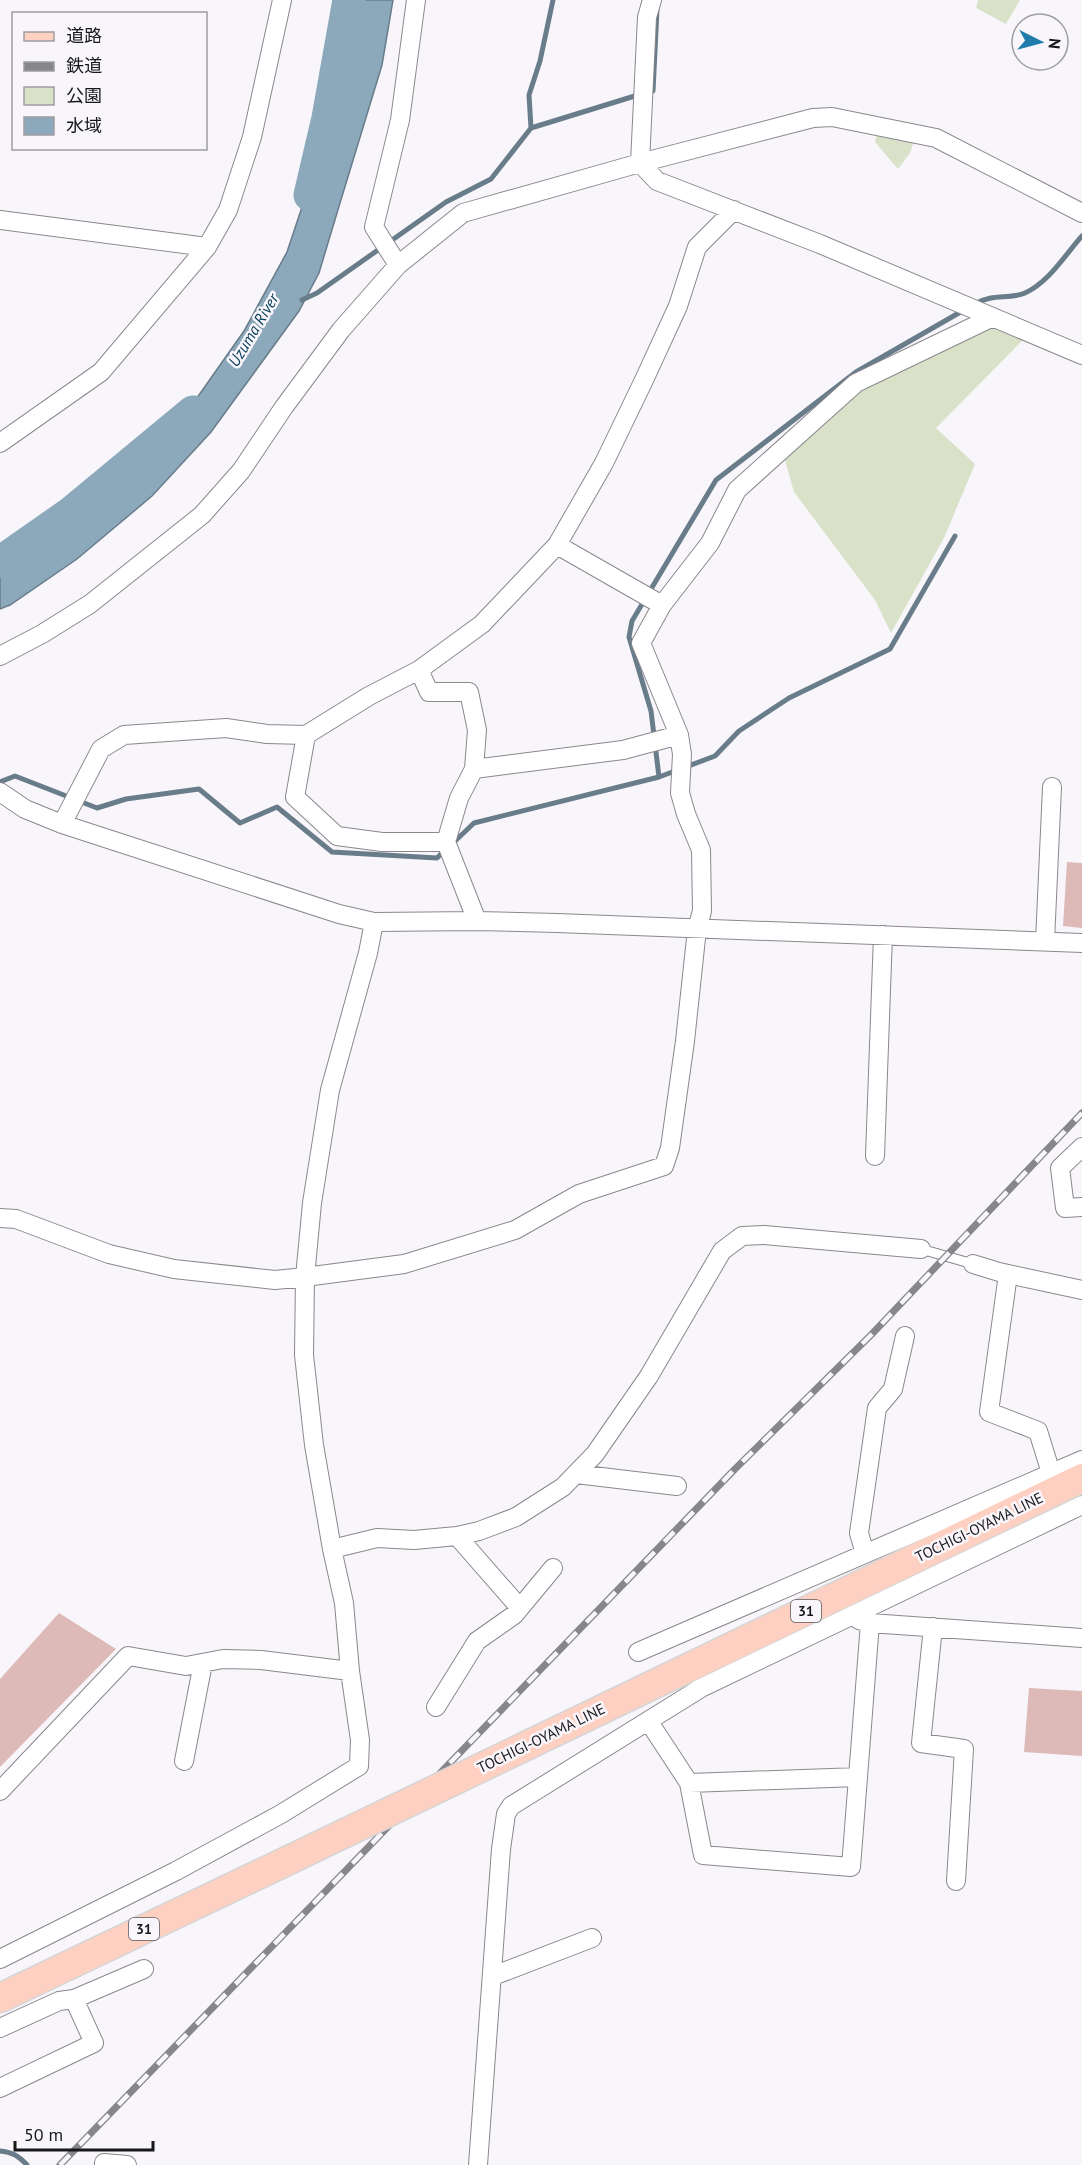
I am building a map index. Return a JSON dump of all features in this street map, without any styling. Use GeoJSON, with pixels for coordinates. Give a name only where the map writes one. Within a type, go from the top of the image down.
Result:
{"type":"FeatureCollection","features":[{"type":"Feature","properties":{"kind":"main road","name":"TOCHIGI-OYAMA LINE"},"geometry":{"type":"LineString","coordinates":[[0,1998],[1082,1478]]}},
{"type":"Feature","properties":{"kind":"street"},"geometry":{"type":"LineString","coordinates":[[0,443],[101,372],[207,247],[228,210],[252,137],[282,0]]}},
{"type":"Feature","properties":{"kind":"street"},"geometry":{"type":"LineString","coordinates":[[398,265],[374,227],[400,120],[416,0]]}},
{"type":"Feature","properties":{"kind":"street"},"geometry":{"type":"LineString","coordinates":[[652,0],[647,17],[640,163],[657,181],[993,316],[1082,355]]}},
{"type":"Feature","properties":{"kind":"street"},"geometry":{"type":"LineString","coordinates":[[0,657],[90,604],[202,515],[241,471],[284,407],[341,330],[398,265],[463,213],[640,163],[813,118],[832,117],[936,138],[1082,213]]}},
{"type":"Feature","properties":{"kind":"street"},"geometry":{"type":"LineString","coordinates":[[62,824],[101,749],[124,735],[226,728],[267,734],[306,735],[369,696],[418,670],[482,624],[557,545],[604,463],[644,380],[678,306],[697,247],[734,210]]}},
{"type":"Feature","properties":{"kind":"street"},"geometry":{"type":"LineString","coordinates":[[0,220],[207,247]]}},
{"type":"Feature","properties":{"kind":"street"},"geometry":{"type":"LineString","coordinates":[[0,1218],[16,1220],[109,1254],[174,1269],[275,1280],[404,1264],[516,1230],[579,1194],[664,1166],[670,1148],[697,929],[702,911],[701,850],[680,793],[682,754],[679,735],[657,676],[641,643],[662,605],[710,543],[737,490],[856,383],[993,316]]}},
{"type":"Feature","properties":{"kind":"street"},"geometry":{"type":"LineString","coordinates":[[557,545],[662,605]]}},
{"type":"Feature","properties":{"kind":"street"},"geometry":{"type":"LineString","coordinates":[[418,670],[429,692],[468,692],[477,730],[474,769],[459,798],[446,842],[477,921]]}},
{"type":"Feature","properties":{"kind":"street"},"geometry":{"type":"LineString","coordinates":[[306,735],[295,797],[337,836],[382,842],[446,842]]}},
{"type":"Feature","properties":{"kind":"street"},"geometry":{"type":"LineString","coordinates":[[474,769],[623,750],[679,735]]}},
{"type":"Feature","properties":{"kind":"street"},"geometry":{"type":"LineString","coordinates":[[1045,941],[1052,787]]}},
{"type":"Feature","properties":{"kind":"street"},"geometry":{"type":"LineString","coordinates":[[0,792],[26,809],[62,824],[339,914],[374,922],[477,921],[1082,943]]}},
{"type":"Feature","properties":{"kind":"street"},"geometry":{"type":"LineString","coordinates":[[0,1959],[197,1860],[281,1814],[359,1766],[360,1740],[350,1671],[344,1603],[314,1444],[304,1355],[305,1277],[312,1203],[330,1089],[368,953],[374,922]]}},
{"type":"Feature","properties":{"kind":"street"},"geometry":{"type":"LineString","coordinates":[[875,1156],[883,936]]}},
{"type":"Feature","properties":{"kind":"street"},"geometry":{"type":"LineString","coordinates":[[1082,1147],[1060,1168],[1065,1208],[1082,1207]]}},
{"type":"Feature","properties":{"kind":"street"},"geometry":{"type":"LineString","coordinates":[[332,1549],[377,1538],[414,1540],[457,1536],[479,1531],[516,1517],[563,1487],[595,1454],[649,1376],[722,1251],[742,1236],[764,1235],[921,1249]]}},
{"type":"Feature","properties":{"kind":"street"},"geometry":{"type":"LineString","coordinates":[[973,1264],[1082,1290]]}},
{"type":"Feature","properties":{"kind":"street"},"geometry":{"type":"LineString","coordinates":[[1008,1274],[988,1412],[1038,1431],[1051,1473]]}},
{"type":"Feature","properties":{"kind":"street"},"geometry":{"type":"LineString","coordinates":[[865,1554],[859,1533],[877,1408],[893,1389],[905,1336]]}},
{"type":"Feature","properties":{"kind":"street"},"geometry":{"type":"LineString","coordinates":[[638,1652],[1082,1460]]}},
{"type":"Feature","properties":{"kind":"street"},"geometry":{"type":"LineString","coordinates":[[576,1474],[677,1486]]}},
{"type":"Feature","properties":{"kind":"street"},"geometry":{"type":"LineString","coordinates":[[478,2165],[501,1849],[506,1814],[511,1806],[701,1688],[1082,1505]]}},
{"type":"Feature","properties":{"kind":"street"},"geometry":{"type":"LineString","coordinates":[[457,1536],[520,1608]]}},
{"type":"Feature","properties":{"kind":"street"},"geometry":{"type":"LineString","coordinates":[[436,1707],[477,1641],[514,1616],[553,1568]]}},
{"type":"Feature","properties":{"kind":"street"},"geometry":{"type":"LineString","coordinates":[[849,1618],[870,1623],[1082,1638]]}},
{"type":"Feature","properties":{"kind":"street"},"geometry":{"type":"LineString","coordinates":[[649,1722],[689,1783],[704,1855],[850,1867],[870,1623]]}},
{"type":"Feature","properties":{"kind":"street"},"geometry":{"type":"LineString","coordinates":[[933,1628],[921,1743],[964,1749],[956,1881]]}},
{"type":"Feature","properties":{"kind":"street"},"geometry":{"type":"LineString","coordinates":[[0,1791],[128,1656],[186,1666],[223,1659],[261,1660],[350,1671]]}},
{"type":"Feature","properties":{"kind":"street"},"geometry":{"type":"LineString","coordinates":[[184,1761],[203,1663]]}},
{"type":"Feature","properties":{"kind":"street"},"geometry":{"type":"LineString","coordinates":[[689,1783],[858,1777]]}},
{"type":"Feature","properties":{"kind":"street"},"geometry":{"type":"LineString","coordinates":[[493,1976],[592,1938]]}},
{"type":"Feature","properties":{"kind":"street"},"geometry":{"type":"LineString","coordinates":[[0,2028],[59,2001],[74,1999],[144,1969]]}},
{"type":"Feature","properties":{"kind":"street"},"geometry":{"type":"LineString","coordinates":[[0,2088],[94,2043],[74,1999]]}},
{"type":"Feature","properties":{"kind":"street"},"geometry":{"type":"LineString","coordinates":[[104,2163],[127,2165]]}},
{"type":"Feature","properties":{"kind":"lane"},"geometry":{"type":"LineString","coordinates":[[921,1249],[973,1264]]}},
{"type":"Feature","properties":{"kind":"green space"},"geometry":{"type":"Polygon","coordinates":[[[978,0],[1020,0],[1013,12],[1010,12],[1006,24],[976,8],[978,0]]]}},
{"type":"Feature","properties":{"kind":"green space"},"geometry":{"type":"Polygon","coordinates":[[[877,134],[914,141],[910,153],[898,169],[875,142],[877,134]]]}},
{"type":"Feature","properties":{"kind":"green space"},"geometry":{"type":"Polygon","coordinates":[[[994,323],[1024,339],[936,428],[975,464],[944,538],[891,633],[875,600],[794,492],[785,460],[859,392],[994,323]]]}},
{"type":"Feature","properties":{"kind":"water"},"geometry":{"type":"Polygon","coordinates":[[[358,0],[393,0],[382,65],[319,273],[299,311],[211,432],[152,496],[77,559],[10,605],[0,609],[0,574],[16,568],[70,532],[127,478],[199,395],[244,331],[287,252],[336,105],[358,0]]]}},
{"type":"Feature","properties":{"kind":"building"},"geometry":{"type":"Polygon","coordinates":[[[1067,862],[1082,863],[1082,928],[1063,926],[1067,862]]]}},
{"type":"Feature","properties":{"kind":"building"},"geometry":{"type":"Polygon","coordinates":[[[59,1613],[116,1649],[0,1767],[0,1679],[59,1613]]]}},
{"type":"Feature","properties":{"kind":"building"},"geometry":{"type":"Polygon","coordinates":[[[1029,1688],[1082,1691],[1082,1756],[1024,1752],[1029,1688]]]}},
{"type":"Feature","properties":{"kind":"waterway","name":"Uzuma River"},"geometry":{"type":"LineString","coordinates":[[310,195],[328,118],[349,0]]}},
{"type":"Feature","properties":{"kind":"waterway"},"geometry":{"type":"LineString","coordinates":[[302,300],[317,293],[446,202],[491,179],[531,128],[529,95],[540,61],[553,0]]}},
{"type":"Feature","properties":{"kind":"waterway"},"geometry":{"type":"LineString","coordinates":[[647,93],[653,91],[657,10]]}},
{"type":"Feature","properties":{"kind":"waterway"},"geometry":{"type":"LineString","coordinates":[[531,128],[638,95]]}},
{"type":"Feature","properties":{"kind":"waterway"},"geometry":{"type":"LineString","coordinates":[[975,304],[988,299],[1019,295],[1034,288],[1056,268],[1082,236]]}},
{"type":"Feature","properties":{"kind":"waterway"},"geometry":{"type":"LineString","coordinates":[[452,844],[474,823],[659,777],[651,711],[629,637],[632,621],[716,480],[856,372],[964,310]]}},
{"type":"Feature","properties":{"kind":"waterway","name":"Uzuma River"},"geometry":{"type":"LineString","coordinates":[[0,561],[71,513],[193,412]]}},
{"type":"Feature","properties":{"kind":"waterway"},"geometry":{"type":"LineString","coordinates":[[659,777],[715,756],[739,731],[789,698],[890,649],[955,536]]}},
{"type":"Feature","properties":{"kind":"waterway"},"geometry":{"type":"LineString","coordinates":[[0,782],[15,776],[97,808],[126,799],[199,789],[240,823],[277,807],[332,852],[437,858],[445,850]]}},
{"type":"Feature","properties":{"kind":"waterway"},"geometry":{"type":"LineString","coordinates":[[0,2151],[15,2155],[27,2165]]}},
{"type":"Feature","properties":{"kind":"railway"},"geometry":{"type":"LineString","coordinates":[[60,2165],[735,1469],[871,1335],[1082,1113]]}}]}
